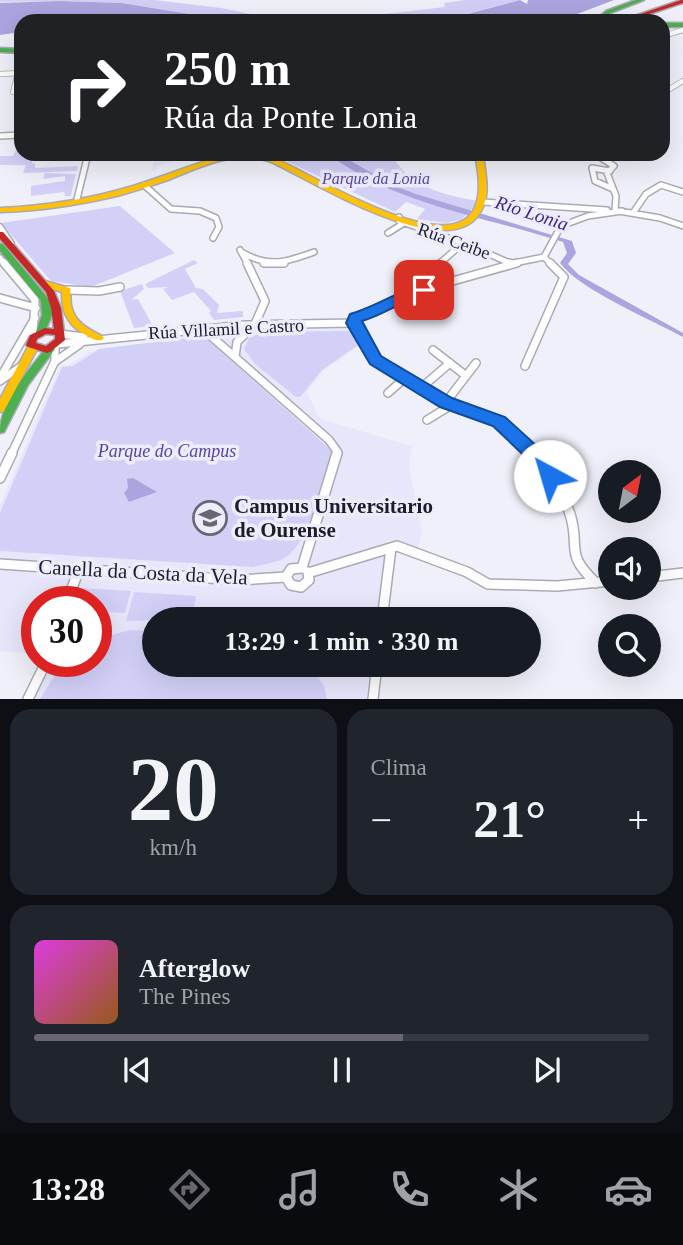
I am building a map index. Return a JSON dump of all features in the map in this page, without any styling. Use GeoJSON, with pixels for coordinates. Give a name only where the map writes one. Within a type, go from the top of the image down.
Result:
{"type":"FeatureCollection","features":[{"type":"Feature","properties":{"kind":"main road"},"geometry":{"type":"LineString","coordinates":[[610,14],[640,0]]}},
{"type":"Feature","properties":{"kind":"main road"},"geometry":{"type":"LineString","coordinates":[[645,14],[683,2]]}},
{"type":"Feature","properties":{"kind":"main road"},"geometry":{"type":"LineString","coordinates":[[656,14],[683,2]]}},
{"type":"Feature","properties":{"kind":"main road"},"geometry":{"type":"LineString","coordinates":[[4,212],[144,185],[218,161]]}},
{"type":"Feature","properties":{"kind":"main road"},"geometry":{"type":"LineString","coordinates":[[272,161],[279,163]]}},
{"type":"Feature","properties":{"kind":"main road"},"geometry":{"type":"LineString","coordinates":[[276,161],[401,220],[443,227],[462,224],[483,202],[485,194],[481,161]]}},
{"type":"Feature","properties":{"kind":"main road"},"geometry":{"type":"LineString","coordinates":[[0,234],[45,284],[54,298],[56,314],[56,341],[24,383],[0,429]]}},
{"type":"Feature","properties":{"kind":"main road"},"geometry":{"type":"LineString","coordinates":[[0,246],[45,301],[47,315],[0,408]]}},
{"type":"Feature","properties":{"kind":"main road"},"geometry":{"type":"LineString","coordinates":[[45,284],[67,290],[66,316],[70,323],[99,338]]}},
{"type":"Feature","properties":{"kind":"main road"},"geometry":{"type":"LineString","coordinates":[[56,314],[65,302]]}},
{"type":"Feature","properties":{"kind":"main road"},"geometry":{"type":"LineString","coordinates":[[36,339],[56,341]]}},
{"type":"Feature","properties":{"kind":"main road"},"geometry":{"type":"LineString","coordinates":[[36,339],[41,350],[56,341]]}},
{"type":"Feature","properties":{"kind":"street"},"geometry":{"type":"LineString","coordinates":[[77,199],[86,161]]}},
{"type":"Feature","properties":{"kind":"street"},"geometry":{"type":"LineString","coordinates":[[606,161],[614,166],[607,173],[619,211]]}},
{"type":"Feature","properties":{"kind":"street"},"geometry":{"type":"LineString","coordinates":[[610,171],[592,168],[592,177],[596,184],[613,189]]}},
{"type":"Feature","properties":{"kind":"street"},"geometry":{"type":"LineString","coordinates":[[144,185],[171,209],[200,211],[216,218],[219,228],[213,238]]}},
{"type":"Feature","properties":{"kind":"street"},"geometry":{"type":"LineString","coordinates":[[633,213],[646,194],[661,186],[683,192]]}},
{"type":"Feature","properties":{"kind":"street"},"geometry":{"type":"LineString","coordinates":[[483,202],[619,211],[683,226]]}},
{"type":"Feature","properties":{"kind":"street"},"geometry":{"type":"LineString","coordinates":[[596,583],[580,568],[574,552],[570,515],[542,462],[499,422],[449,403],[375,360],[354,323],[355,318],[375,312],[417,291],[545,256],[561,226],[588,216],[619,211]]}},
{"type":"Feature","properties":{"kind":"street"},"geometry":{"type":"LineString","coordinates":[[388,233],[401,220]]}},
{"type":"Feature","properties":{"kind":"street","name":"Rúa Ceibe"},"geometry":{"type":"LineString","coordinates":[[401,220],[513,264]]}},
{"type":"Feature","properties":{"kind":"street"},"geometry":{"type":"LineString","coordinates":[[0,227],[19,255]]}},
{"type":"Feature","properties":{"kind":"street"},"geometry":{"type":"LineString","coordinates":[[235,358],[237,342],[254,324],[265,301],[240,250],[263,264],[274,265],[314,252]]}},
{"type":"Feature","properties":{"kind":"street"},"geometry":{"type":"LineString","coordinates":[[417,291],[421,281],[455,250]]}},
{"type":"Feature","properties":{"kind":"street"},"geometry":{"type":"LineString","coordinates":[[525,366],[564,277],[545,256]]}},
{"type":"Feature","properties":{"kind":"street"},"geometry":{"type":"LineString","coordinates":[[0,258],[32,295],[36,308],[36,339]]}},
{"type":"Feature","properties":{"kind":"street"},"geometry":{"type":"LineString","coordinates":[[67,290],[99,291],[120,287]]}},
{"type":"Feature","properties":{"kind":"street"},"geometry":{"type":"LineString","coordinates":[[0,298],[36,308]]}},
{"type":"Feature","properties":{"kind":"street"},"geometry":{"type":"LineString","coordinates":[[0,379],[35,317]]}},
{"type":"Feature","properties":{"kind":"street","name":"Rúa Villamil e Castro"},"geometry":{"type":"LineString","coordinates":[[99,338],[254,324],[354,323]]}},
{"type":"Feature","properties":{"kind":"street"},"geometry":{"type":"LineString","coordinates":[[202,329],[329,439],[337,451],[305,570],[309,580],[302,587],[291,585],[286,577],[292,569],[305,570],[397,547],[467,572],[488,584],[557,586],[596,583]]}},
{"type":"Feature","properties":{"kind":"street"},"geometry":{"type":"LineString","coordinates":[[56,341],[99,338]]}},
{"type":"Feature","properties":{"kind":"street"},"geometry":{"type":"LineString","coordinates":[[56,341],[99,338]]}},
{"type":"Feature","properties":{"kind":"street"},"geometry":{"type":"LineString","coordinates":[[0,478],[55,361],[56,341]]}},
{"type":"Feature","properties":{"kind":"street"},"geometry":{"type":"LineString","coordinates":[[55,361],[86,341]]}},
{"type":"Feature","properties":{"kind":"street"},"geometry":{"type":"LineString","coordinates":[[433,350],[465,375]]}},
{"type":"Feature","properties":{"kind":"street"},"geometry":{"type":"LineString","coordinates":[[422,387],[450,363]]}},
{"type":"Feature","properties":{"kind":"street"},"geometry":{"type":"LineString","coordinates":[[427,421],[449,403],[465,375],[476,363]]}},
{"type":"Feature","properties":{"kind":"street"},"geometry":{"type":"LineString","coordinates":[[0,379],[24,364]]}},
{"type":"Feature","properties":{"kind":"street"},"geometry":{"type":"LineString","coordinates":[[388,393],[405,378]]}},
{"type":"Feature","properties":{"kind":"street"},"geometry":{"type":"LineString","coordinates":[[384,607],[391,548]]}},
{"type":"Feature","properties":{"kind":"street","name":"Canella da Costa da Vela"},"geometry":{"type":"LineString","coordinates":[[0,564],[239,580],[286,577]]}},
{"type":"Feature","properties":{"kind":"street"},"geometry":{"type":"LineString","coordinates":[[73,586],[79,569]]}},
{"type":"Feature","properties":{"kind":"street"},"geometry":{"type":"LineString","coordinates":[[661,576],[683,573]]}},
{"type":"Feature","properties":{"kind":"street"},"geometry":{"type":"LineString","coordinates":[[28,699],[39,677]]}},
{"type":"Feature","properties":{"kind":"street"},"geometry":{"type":"LineString","coordinates":[[373,699],[376,677]]}},
{"type":"Feature","properties":{"kind":"shaded area"},"geometry":{"type":"Polygon","coordinates":[[[520,0],[527,4],[528,0],[614,0],[577,14],[467,14],[520,0]]]}},
{"type":"Feature","properties":{"kind":"shaded area"},"geometry":{"type":"Polygon","coordinates":[[[0,3],[122,3],[190,14],[14,14],[14,33],[0,35],[0,3]]]}},
{"type":"Feature","properties":{"kind":"shaded area"},"geometry":{"type":"Polygon","coordinates":[[[153,161],[174,161],[157,166],[158,169],[152,171],[153,161]]]}},
{"type":"Feature","properties":{"kind":"shaded area"},"geometry":{"type":"Polygon","coordinates":[[[339,161],[351,161],[392,185],[416,194],[572,241],[576,253],[568,264],[579,275],[683,333],[683,337],[583,284],[560,263],[567,253],[563,242],[411,197],[354,171],[339,161]]]}},
{"type":"Feature","properties":{"kind":"shaded area","name":"Campus Universitario de Ourense"},"geometry":{"type":"Polygon","coordinates":[[[242,331],[354,331],[360,340],[359,346],[323,371],[307,392],[318,416],[327,421],[412,446],[409,467],[422,530],[418,549],[388,540],[379,607],[142,607],[142,677],[369,677],[366,699],[35,699],[44,677],[112,677],[112,586],[21,586],[21,653],[0,651],[0,505],[60,366],[68,366],[89,352],[242,331]]]}},
{"type":"Feature","properties":{"kind":"shaded area"},"geometry":{"type":"Polygon","coordinates":[[[133,478],[157,492],[129,502],[124,493],[128,488],[127,479],[133,478]]]}},
{"type":"Feature","properties":{"kind":"green space"},"geometry":{"type":"Polygon","coordinates":[[[154,0],[251,14],[191,14],[123,3],[0,2],[154,0]]]}},
{"type":"Feature","properties":{"kind":"green space"},"geometry":{"type":"Polygon","coordinates":[[[465,0],[520,0],[466,14],[384,14],[445,7],[444,3],[465,0]]]}},
{"type":"Feature","properties":{"kind":"green space"},"geometry":{"type":"Polygon","coordinates":[[[14,154],[14,161],[33,161],[35,168],[78,166],[77,171],[23,173],[26,165],[0,165],[0,156],[14,154]]]}},
{"type":"Feature","properties":{"kind":"green space","name":"Parque da Lonia"},"geometry":{"type":"Polygon","coordinates":[[[286,161],[396,161],[407,175],[429,188],[480,201],[461,220],[446,223],[417,219],[425,209],[406,202],[395,212],[286,161]]]}},
{"type":"Feature","properties":{"kind":"green space"},"geometry":{"type":"Polygon","coordinates":[[[45,173],[76,174],[71,196],[65,196],[64,192],[31,196],[31,186],[65,181],[65,176],[43,179],[45,173]]]}},
{"type":"Feature","properties":{"kind":"green space"},"geometry":{"type":"Polygon","coordinates":[[[120,206],[175,253],[91,287],[51,281],[1,223],[120,206]]]}},
{"type":"Feature","properties":{"kind":"green space"},"geometry":{"type":"Polygon","coordinates":[[[194,260],[198,263],[185,269],[196,288],[203,289],[219,305],[217,313],[243,311],[243,317],[214,320],[209,313],[211,311],[194,292],[172,300],[163,289],[168,287],[148,288],[145,284],[194,260]]]}},
{"type":"Feature","properties":{"kind":"green space"},"geometry":{"type":"Polygon","coordinates":[[[142,284],[144,289],[131,300],[138,299],[153,326],[134,328],[120,291],[142,284]]]}},
{"type":"Feature","properties":{"kind":"green space"},"geometry":{"type":"Polygon","coordinates":[[[348,331],[356,335],[358,345],[322,370],[300,397],[296,397],[255,364],[244,349],[249,338],[263,332],[348,331]]]}},
{"type":"Feature","properties":{"kind":"green space","name":"Parque do Campus"},"geometry":{"type":"Polygon","coordinates":[[[194,337],[207,339],[332,451],[313,516],[291,553],[281,560],[253,567],[0,551],[0,513],[62,367],[73,366],[99,349],[194,337]]]}},
{"type":"Feature","properties":{"kind":"green space"},"geometry":{"type":"Polygon","coordinates":[[[112,590],[131,591],[125,613],[112,612],[112,590]]]}},
{"type":"Feature","properties":{"kind":"green space"},"geometry":{"type":"Polygon","coordinates":[[[134,592],[196,596],[194,607],[142,607],[142,621],[126,621],[134,592]]]}},
{"type":"Feature","properties":{"kind":"green space"},"geometry":{"type":"Polygon","coordinates":[[[130,630],[142,630],[142,677],[318,677],[327,699],[40,699],[54,677],[112,677],[112,635],[130,630]]]}},
{"type":"Feature","properties":{"kind":"traffic: fast"},"geometry":{"type":"LineString","coordinates":[[606,14],[641,0]]}},
{"type":"Feature","properties":{"kind":"traffic: fast"},"geometry":{"type":"LineString","coordinates":[[670,25],[683,25]]}},
{"type":"Feature","properties":{"kind":"traffic: fast"},"geometry":{"type":"LineString","coordinates":[[0,50],[14,51]]}},
{"type":"Feature","properties":{"kind":"traffic: fast"},"geometry":{"type":"LineString","coordinates":[[0,246],[45,301],[47,315],[41,332]]}},
{"type":"Feature","properties":{"kind":"traffic: fast"},"geometry":{"type":"LineString","coordinates":[[0,429],[24,383],[50,349]]}},
{"type":"Feature","properties":{"kind":"traffic: slow"},"geometry":{"type":"LineString","coordinates":[[0,210],[38,208],[114,194],[211,161]]}},
{"type":"Feature","properties":{"kind":"traffic: slow"},"geometry":{"type":"LineString","coordinates":[[275,161],[396,219],[437,228],[456,226],[475,215],[482,196],[480,161]]}},
{"type":"Feature","properties":{"kind":"traffic: slow"},"geometry":{"type":"LineString","coordinates":[[45,284],[67,290],[69,314],[78,326],[99,338]]}},
{"type":"Feature","properties":{"kind":"traffic: slow"},"geometry":{"type":"LineString","coordinates":[[0,408],[33,347]]}},
{"type":"Feature","properties":{"kind":"traffic: jam"},"geometry":{"type":"LineString","coordinates":[[644,14],[683,1]]}},
{"type":"Feature","properties":{"kind":"traffic: jam"},"geometry":{"type":"LineString","coordinates":[[0,234],[50,291],[56,308],[60,340],[47,350],[31,345],[33,337],[45,331],[57,332]]}},
{"type":"Feature","properties":{"kind":"place","name":"Campus Universitario de Ourense"},"geometry":{"type":"Point","coordinates":[210,518]}},
{"type":"Feature","properties":{"kind":"route"},"geometry":{"type":"LineString","coordinates":[[424,290],[413,292],[375,312],[355,318],[354,323],[369,353],[375,360],[446,402],[482,413],[499,422],[542,462],[550,476]]}},
{"type":"Feature","properties":{"kind":"water label","name":"Río Lonia"},"geometry":{"type":"Point","coordinates":[532,213]}}]}
